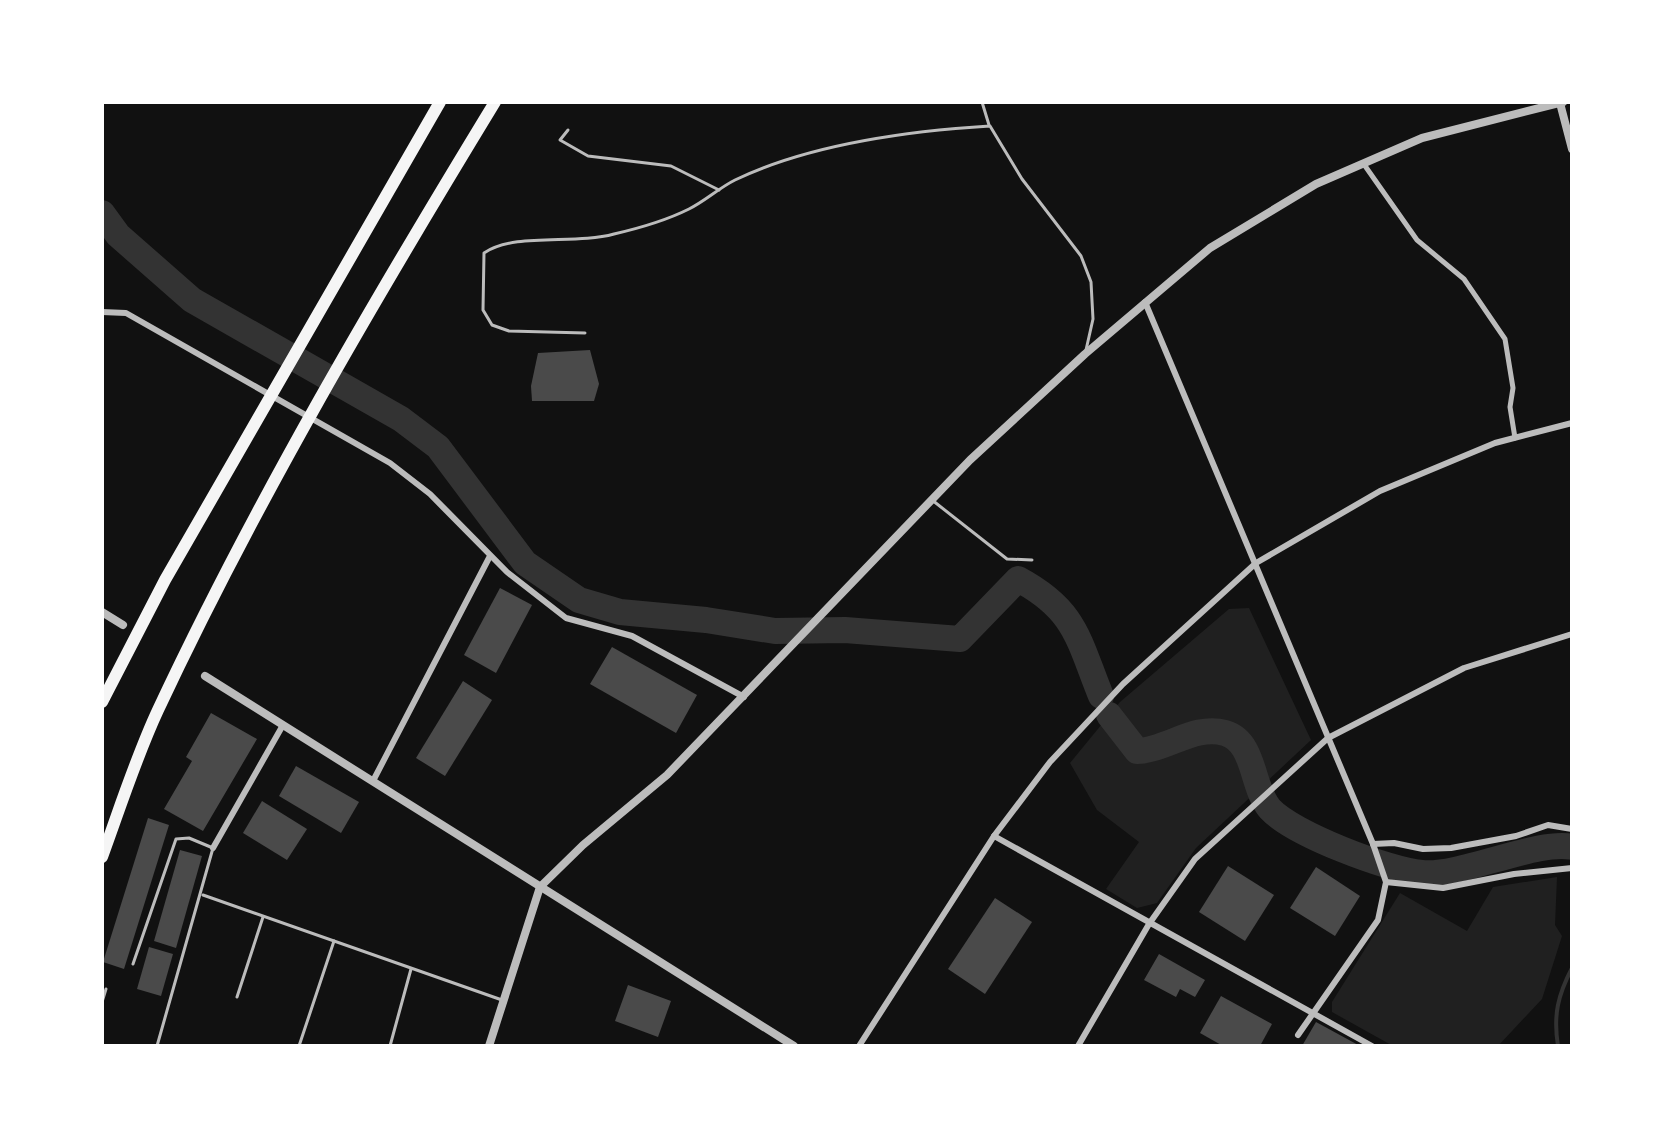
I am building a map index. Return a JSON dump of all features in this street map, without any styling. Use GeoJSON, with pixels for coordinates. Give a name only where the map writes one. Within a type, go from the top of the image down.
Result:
{"type":"FeatureCollection","features":[{"type":"Feature","properties":{"kind":"highway"},"geometry":{"type":"LineString","coordinates":[[102,702],[165,580],[440,102]]}},
{"type":"Feature","properties":{"kind":"highway"},"geometry":{"type":"LineString","coordinates":[[102,857],[157,712],[305,426],[495,102]]}},
{"type":"Feature","properties":{"kind":"street"},"geometry":{"type":"LineString","coordinates":[[489,1046],[540,887],[583,845],[667,775],[931,499],[1085,354],[1210,248],[1316,184],[1362,162],[1422,138],[1539,104],[1561,102],[1572,149]]}},
{"type":"Feature","properties":{"kind":"street"},"geometry":{"type":"LineString","coordinates":[[1362,162],[1417,240],[1464,279],[1505,339],[1513,388],[1510,407],[1515,438]]}},
{"type":"Feature","properties":{"kind":"street"},"geometry":{"type":"LineString","coordinates":[[1145,302],[1386,881],[1378,920],[1298,1035]]}},
{"type":"Feature","properties":{"kind":"street"},"geometry":{"type":"LineString","coordinates":[[102,312],[126,313],[390,463],[430,494],[490,556],[566,618],[632,636],[744,697]]}},
{"type":"Feature","properties":{"kind":"street"},"geometry":{"type":"LineString","coordinates":[[859,1046],[994,836],[1050,762],[1123,684],[1256,563],[1380,491],[1515,438],[1572,423]]}},
{"type":"Feature","properties":{"kind":"street"},"geometry":{"type":"LineString","coordinates":[[373,781],[490,556]]}},
{"type":"Feature","properties":{"kind":"street"},"geometry":{"type":"LineString","coordinates":[[102,612],[123,625]]}},
{"type":"Feature","properties":{"kind":"street"},"geometry":{"type":"LineString","coordinates":[[1078,1046],[1149,924],[1195,859],[1328,738],[1464,668],[1572,634]]}},
{"type":"Feature","properties":{"kind":"street"},"geometry":{"type":"LineString","coordinates":[[205,676],[794,1046]]}},
{"type":"Feature","properties":{"kind":"street"},"geometry":{"type":"LineString","coordinates":[[213,848],[283,725]]}},
{"type":"Feature","properties":{"kind":"street"},"geometry":{"type":"LineString","coordinates":[[1373,844],[1394,843],[1423,849],[1451,848],[1516,836],[1548,825],[1572,829]]}},
{"type":"Feature","properties":{"kind":"street"},"geometry":{"type":"LineString","coordinates":[[994,836],[1372,1046]]}},
{"type":"Feature","properties":{"kind":"street"},"geometry":{"type":"LineString","coordinates":[[1386,881],[1443,888],[1514,874],[1572,868]]}},
{"type":"Feature","properties":{"kind":"lane"},"geometry":{"type":"LineString","coordinates":[[982,102],[990,126],[1022,179],[1081,256],[1091,282],[1093,319],[1085,354]]}},
{"type":"Feature","properties":{"kind":"lane"},"geometry":{"type":"LineString","coordinates":[[585,333],[509,331],[492,325],[483,310],[484,253],[498,243],[597,239],[658,223],[776,164],[891,135],[990,126]]}},
{"type":"Feature","properties":{"kind":"lane"},"geometry":{"type":"LineString","coordinates":[[568,130],[560,140],[588,156],[671,166],[719,190]]}},
{"type":"Feature","properties":{"kind":"lane"},"geometry":{"type":"LineString","coordinates":[[931,499],[1007,559],[1032,560]]}},
{"type":"Feature","properties":{"kind":"lane"},"geometry":{"type":"LineString","coordinates":[[133,964],[176,839],[189,838],[213,848],[157,1046]]}},
{"type":"Feature","properties":{"kind":"lane"},"geometry":{"type":"LineString","coordinates":[[202,894],[502,1000]]}},
{"type":"Feature","properties":{"kind":"lane"},"geometry":{"type":"LineString","coordinates":[[237,997],[263,916]]}},
{"type":"Feature","properties":{"kind":"lane"},"geometry":{"type":"LineString","coordinates":[[299,1046],[334,941]]}},
{"type":"Feature","properties":{"kind":"lane"},"geometry":{"type":"LineString","coordinates":[[390,1046],[411,968]]}},
{"type":"Feature","properties":{"kind":"lane"},"geometry":{"type":"LineString","coordinates":[[102,1002],[106,989]]}},
{"type":"Feature","properties":{"kind":"shaded area"},"geometry":{"type":"Polygon","coordinates":[[[1249,608],[1311,740],[1196,848],[1157,903],[1137,908],[1106,889],[1139,842],[1097,810],[1070,763],[1120,702],[1229,609],[1249,608]]]}},
{"type":"Feature","properties":{"kind":"shaded area"},"geometry":{"type":"Polygon","coordinates":[[[1557,877],[1555,925],[1562,936],[1542,999],[1498,1046],[1393,1046],[1332,1012],[1332,1002],[1400,893],[1467,931],[1493,887],[1557,877]]]}},
{"type":"Feature","properties":{"kind":"building"},"geometry":{"type":"Polygon","coordinates":[[[590,350],[599,384],[594,401],[532,401],[531,386],[538,353],[590,350]]]}},
{"type":"Feature","properties":{"kind":"building"},"geometry":{"type":"Polygon","coordinates":[[[500,588],[532,605],[496,673],[464,655],[500,588]]]}},
{"type":"Feature","properties":{"kind":"building"},"geometry":{"type":"Polygon","coordinates":[[[612,647],[697,695],[676,733],[590,684],[612,647]]]}},
{"type":"Feature","properties":{"kind":"building"},"geometry":{"type":"Polygon","coordinates":[[[463,681],[492,700],[445,776],[416,758],[463,681]]]}},
{"type":"Feature","properties":{"kind":"building"},"geometry":{"type":"Polygon","coordinates":[[[211,713],[257,739],[203,831],[164,809],[192,761],[186,757],[211,713]]]}},
{"type":"Feature","properties":{"kind":"building"},"geometry":{"type":"Polygon","coordinates":[[[296,766],[359,802],[341,833],[279,796],[296,766]]]}},
{"type":"Feature","properties":{"kind":"building"},"geometry":{"type":"Polygon","coordinates":[[[262,801],[307,829],[287,860],[243,833],[262,801]]]}},
{"type":"Feature","properties":{"kind":"building"},"geometry":{"type":"Polygon","coordinates":[[[148,818],[169,825],[124,969],[103,962],[148,818]]]}},
{"type":"Feature","properties":{"kind":"building"},"geometry":{"type":"Polygon","coordinates":[[[180,850],[202,856],[176,948],[154,941],[180,850]]]}},
{"type":"Feature","properties":{"kind":"building"},"geometry":{"type":"Polygon","coordinates":[[[1228,866],[1274,895],[1245,941],[1199,912],[1228,866]]]}},
{"type":"Feature","properties":{"kind":"building"},"geometry":{"type":"Polygon","coordinates":[[[1316,867],[1360,896],[1335,936],[1290,908],[1316,867]]]}},
{"type":"Feature","properties":{"kind":"building"},"geometry":{"type":"Polygon","coordinates":[[[995,898],[1032,922],[985,994],[948,969],[995,898]]]}},
{"type":"Feature","properties":{"kind":"building"},"geometry":{"type":"Polygon","coordinates":[[[149,947],[173,954],[161,996],[137,989],[149,947]]]}},
{"type":"Feature","properties":{"kind":"building"},"geometry":{"type":"Polygon","coordinates":[[[1159,954],[1205,980],[1195,997],[1180,989],[1176,997],[1144,980],[1159,954]]]}},
{"type":"Feature","properties":{"kind":"building"},"geometry":{"type":"Polygon","coordinates":[[[628,985],[671,1001],[658,1037],[615,1021],[628,985]]]}},
{"type":"Feature","properties":{"kind":"building"},"geometry":{"type":"Polygon","coordinates":[[[1221,996],[1272,1024],[1260,1046],[1223,1046],[1200,1033],[1221,996]]]}},
{"type":"Feature","properties":{"kind":"building"},"geometry":{"type":"Polygon","coordinates":[[[1316,1022],[1360,1046],[1302,1046],[1316,1022]]]}},
{"type":"Feature","properties":{"kind":"waterway"},"geometry":{"type":"LineString","coordinates":[[102,213],[118,235],[192,300],[401,419],[438,447],[525,563],[579,600],[620,612],[706,620],[775,631],[845,630],[960,639],[1018,579],[1052,602],[1064,615],[1080,642],[1101,696]]}},
{"type":"Feature","properties":{"kind":"waterway"},"geometry":{"type":"LineString","coordinates":[[1109,715],[1137,751],[1203,732],[1225,733],[1235,738],[1248,755],[1259,790],[1270,809],[1319,839],[1387,865],[1422,873],[1438,873],[1540,848],[1572,847]]}},
{"type":"Feature","properties":{"kind":"waterway"},"geometry":{"type":"LineString","coordinates":[[1558,1046],[1558,1006],[1572,968]]}}]}
